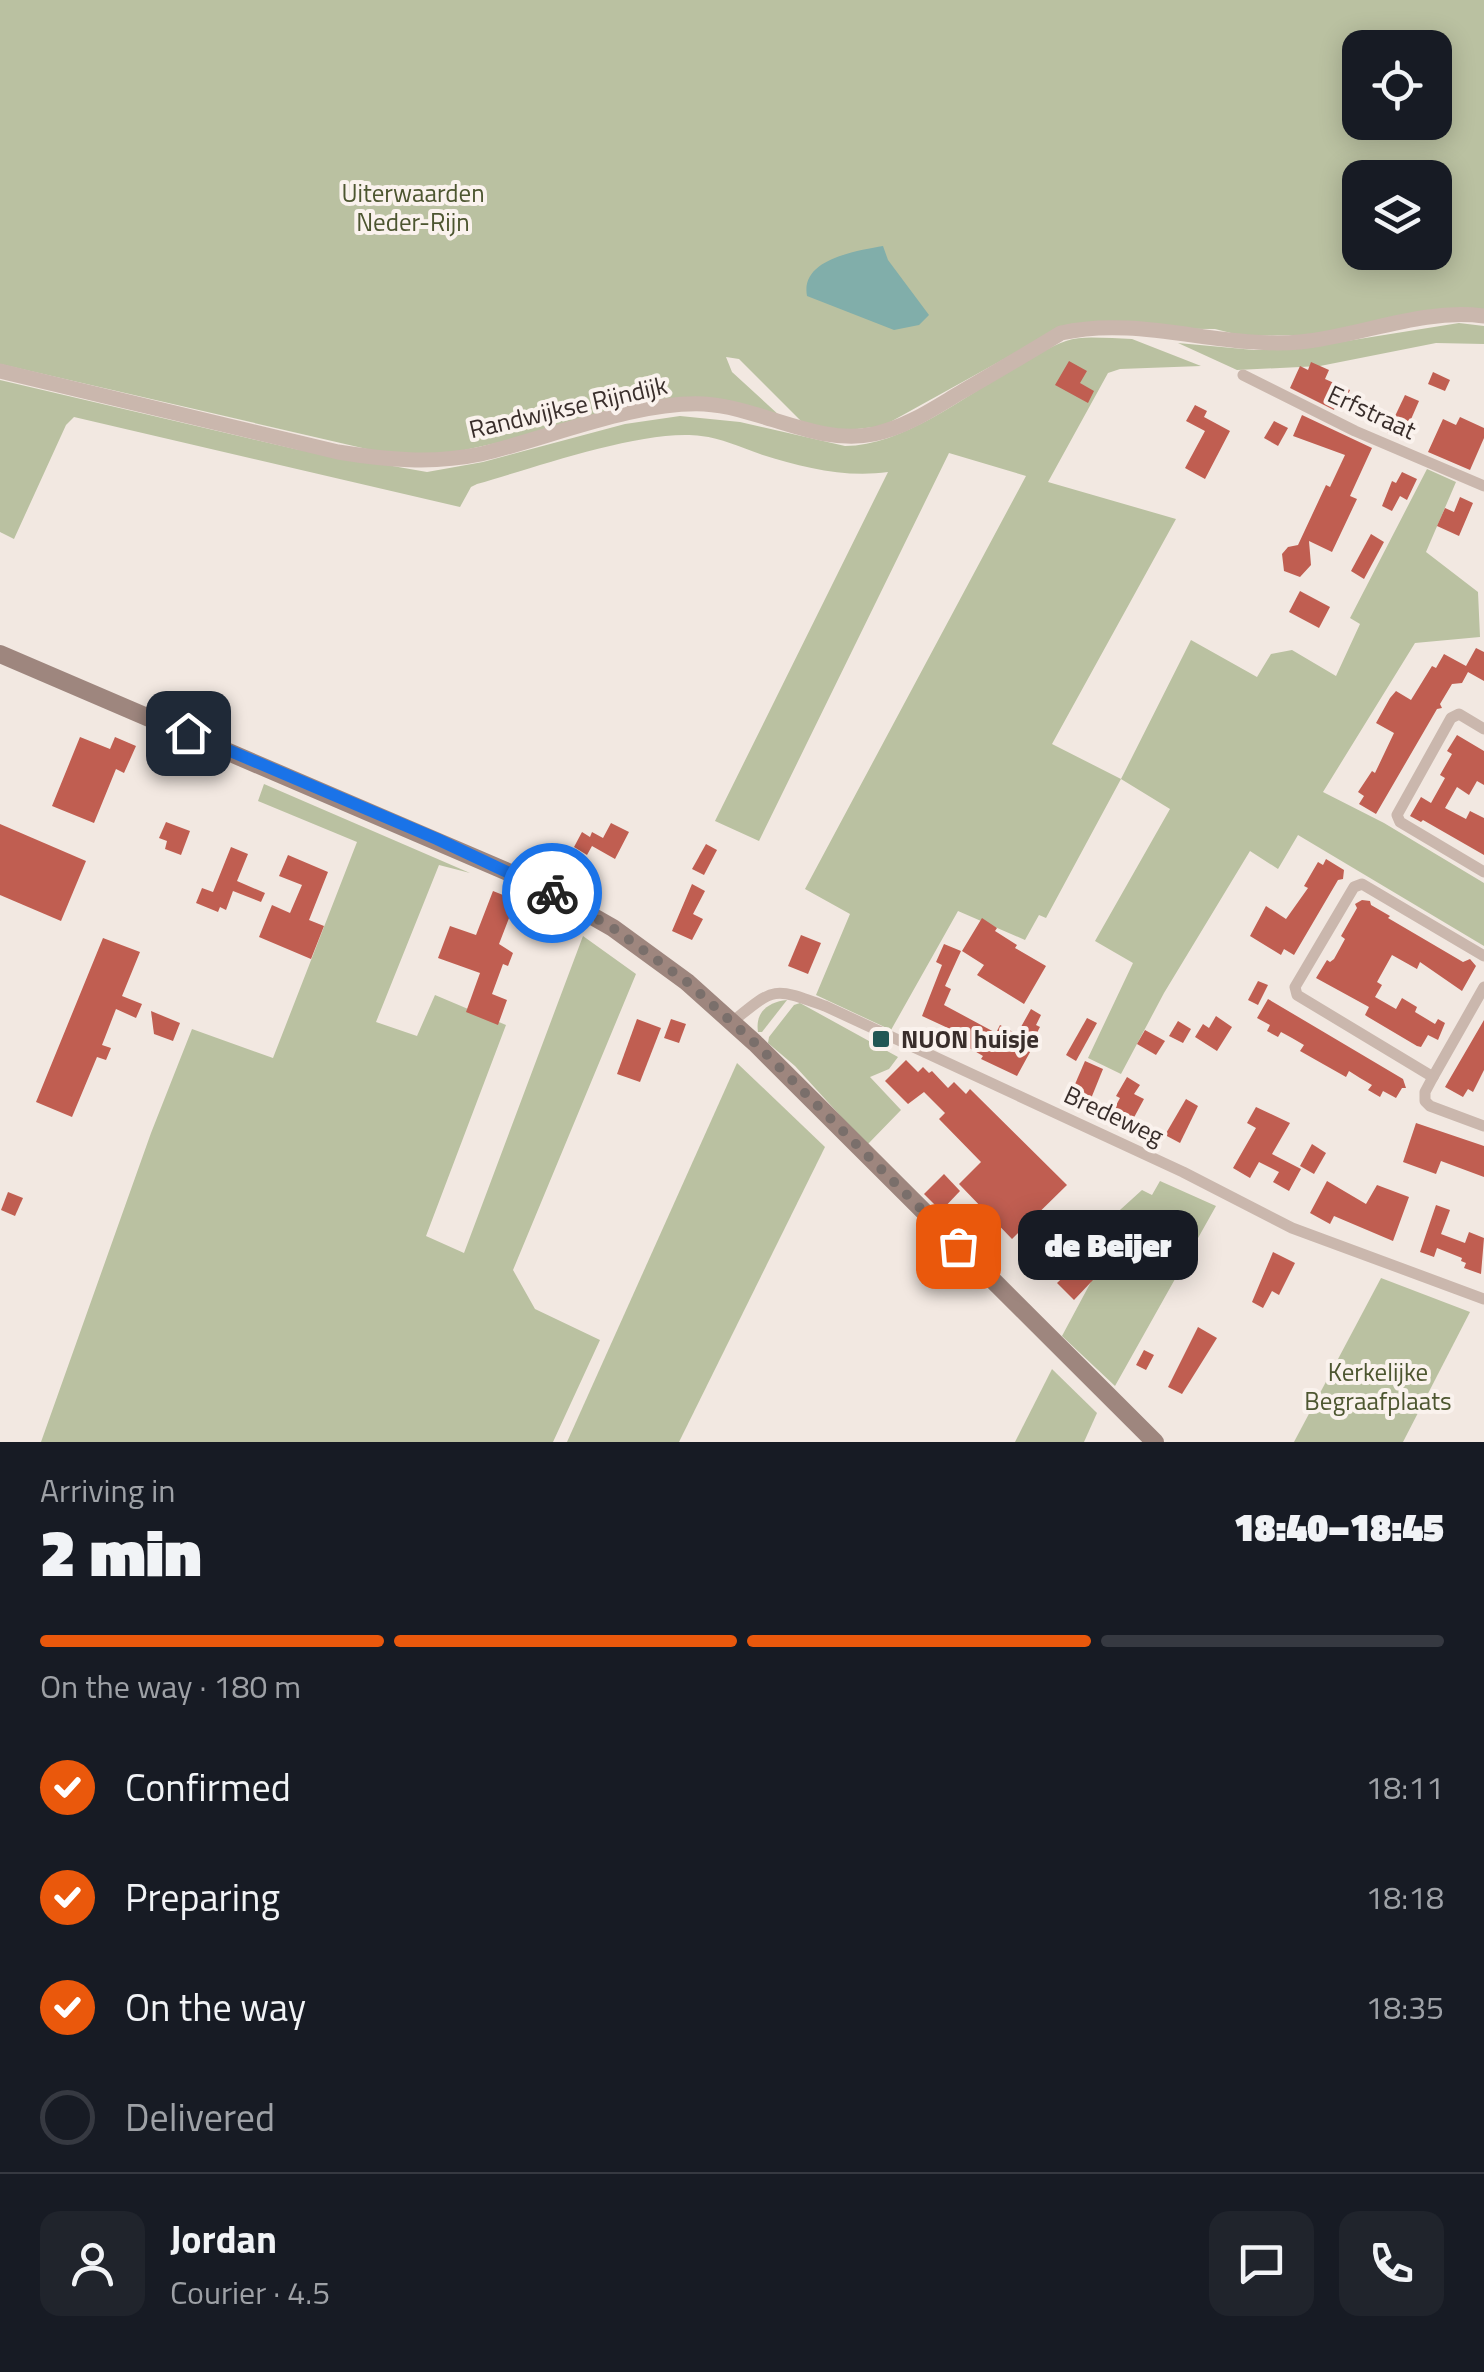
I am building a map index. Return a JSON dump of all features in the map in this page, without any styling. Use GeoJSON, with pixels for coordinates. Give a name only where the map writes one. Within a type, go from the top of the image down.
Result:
{"type":"FeatureCollection","features":[{"type":"Feature","properties":{"kind":"main road"},"geometry":{"type":"LineString","coordinates":[[0,654],[536,884],[613,928],[687,982],[732,1022],[1155,1442]]}},
{"type":"Feature","properties":{"kind":"street","name":"Randwijkse Rijndijk"},"geometry":{"type":"LineString","coordinates":[[0,371],[338,452],[390,460],[435,460],[479,454],[651,410],[702,404],[834,434],[873,434],[908,424],[1061,334],[1088,327],[1257,342],[1301,342],[1442,314],[1484,316]]}},
{"type":"Feature","properties":{"kind":"street","name":"Erfstraat"},"geometry":{"type":"LineString","coordinates":[[1244,375],[1355,431],[1484,486]]}},
{"type":"Feature","properties":{"kind":"street"},"geometry":{"type":"LineString","coordinates":[[1484,729],[1459,714],[1451,718],[1397,815],[1400,822],[1484,872]]}},
{"type":"Feature","properties":{"kind":"street"},"geometry":{"type":"LineString","coordinates":[[1432,1077],[1297,995],[1295,987],[1354,886],[1362,884],[1484,956]]}},
{"type":"Feature","properties":{"kind":"street"},"geometry":{"type":"LineString","coordinates":[[1484,987],[1425,1092],[1425,1101],[1430,1106],[1484,1126]]}},
{"type":"Feature","properties":{"kind":"street","name":"Bredeweg"},"geometry":{"type":"LineString","coordinates":[[732,1022],[765,994],[775,992],[825,1006],[1183,1172],[1292,1228],[1484,1299]]}},
{"type":"Feature","properties":{"kind":"green space","name":"Uiterwaarden Neder-Rijn"},"geometry":{"type":"Polygon","coordinates":[[[0,0],[1484,0],[1484,311],[1308,335],[1243,336],[1215,329],[1060,328],[883,426],[840,431],[803,423],[739,359],[726,357],[732,372],[780,416],[691,400],[451,453],[371,450],[0,364],[0,0]]]}},
{"type":"Feature","properties":{"kind":"green space"},"geometry":{"type":"Polygon","coordinates":[[[1459,323],[1484,326],[1484,344],[1436,343],[1320,366],[1237,370],[1178,343],[1254,350],[1303,348],[1459,323]]]}},
{"type":"Feature","properties":{"kind":"green space"},"geometry":{"type":"Polygon","coordinates":[[[1132,339],[1201,366],[1120,369],[1108,373],[1048,482],[1176,519],[1052,744],[1121,779],[1046,918],[1039,915],[1025,940],[958,911],[891,1030],[816,995],[850,914],[805,889],[1026,476],[949,453],[759,841],[715,821],[888,472],[855,474],[823,470],[716,439],[678,435],[621,443],[477,484],[471,487],[460,507],[74,417],[66,425],[14,539],[0,532],[0,380],[295,449],[427,472],[483,462],[625,424],[680,416],[740,422],[845,446],[873,443],[930,419],[1066,341],[1132,339]]]}},
{"type":"Feature","properties":{"kind":"green space"},"geometry":{"type":"Polygon","coordinates":[[[1427,469],[1456,482],[1426,552],[1478,592],[1480,637],[1415,643],[1323,792],[1384,823],[1484,883],[1484,946],[1298,835],[1278,869],[1250,851],[1164,993],[1121,1074],[1088,1058],[1133,963],[1095,941],[1170,809],[1121,779],[1191,640],[1257,677],[1271,654],[1292,650],[1336,676],[1360,624],[1350,618],[1427,469]]]}},
{"type":"Feature","properties":{"kind":"green space"},"geometry":{"type":"Polygon","coordinates":[[[264,784],[470,873],[439,865],[376,1022],[417,1036],[435,995],[506,1025],[426,1236],[464,1253],[583,936],[636,974],[513,1270],[535,1309],[600,1340],[553,1442],[41,1442],[192,1029],[273,1058],[357,842],[258,801],[264,784]]]}},
{"type":"Feature","properties":{"kind":"green space"},"geometry":{"type":"Polygon","coordinates":[[[787,1000],[762,1032],[758,1032],[764,1009],[787,1000]]]}},
{"type":"Feature","properties":{"kind":"green space"},"geometry":{"type":"Polygon","coordinates":[[[800,1003],[898,1057],[889,1069],[870,1077],[901,1110],[867,1145],[795,1066],[768,1043],[794,1005],[800,1003]]]}},
{"type":"Feature","properties":{"kind":"green space"},"geometry":{"type":"Polygon","coordinates":[[[737,1063],[825,1147],[679,1442],[567,1442],[737,1063]]]}},
{"type":"Feature","properties":{"kind":"green space"},"geometry":{"type":"Polygon","coordinates":[[[1160,1181],[1216,1206],[1115,1386],[1062,1336],[1100,1265],[1088,1239],[1142,1190],[1152,1195],[1160,1181]]]}},
{"type":"Feature","properties":{"kind":"green space","name":"Kerkelijke Begraafplaats"},"geometry":{"type":"Polygon","coordinates":[[[1381,1278],[1470,1312],[1403,1442],[1294,1442],[1381,1278]]]}},
{"type":"Feature","properties":{"kind":"green space"},"geometry":{"type":"Polygon","coordinates":[[[1052,1369],[1097,1413],[1084,1442],[1015,1442],[1052,1369]]]}},
{"type":"Feature","properties":{"kind":"water"},"geometry":{"type":"Polygon","coordinates":[[[883,246],[888,260],[929,315],[919,325],[894,330],[807,296],[807,283],[821,265],[845,254],[883,246]]]}},
{"type":"Feature","properties":{"kind":"building"},"geometry":{"type":"Polygon","coordinates":[[[1069,361],[1087,371],[1080,383],[1094,391],[1088,403],[1055,385],[1069,361]]]}},
{"type":"Feature","properties":{"kind":"building"},"geometry":{"type":"Polygon","coordinates":[[[1311,362],[1329,370],[1325,379],[1350,390],[1342,408],[1336,405],[1334,410],[1290,388],[1300,366],[1308,370],[1311,362]]]}},
{"type":"Feature","properties":{"kind":"building"},"geometry":{"type":"Polygon","coordinates":[[[1433,372],[1450,380],[1445,391],[1428,384],[1433,372]]]}},
{"type":"Feature","properties":{"kind":"building"},"geometry":{"type":"Polygon","coordinates":[[[1405,395],[1419,401],[1402,440],[1387,433],[1405,395]]]}},
{"type":"Feature","properties":{"kind":"building"},"geometry":{"type":"Polygon","coordinates":[[[1195,405],[1207,411],[1204,417],[1230,431],[1205,479],[1185,468],[1205,431],[1186,421],[1195,405]]]}},
{"type":"Feature","properties":{"kind":"building"},"geometry":{"type":"Polygon","coordinates":[[[1302,415],[1372,448],[1350,496],[1357,499],[1332,552],[1309,541],[1311,565],[1300,577],[1284,571],[1282,554],[1288,547],[1298,545],[1345,455],[1293,436],[1302,415]]]}},
{"type":"Feature","properties":{"kind":"building"},"geometry":{"type":"Polygon","coordinates":[[[1460,417],[1484,428],[1484,438],[1470,470],[1428,452],[1443,419],[1456,425],[1460,417]]]}},
{"type":"Feature","properties":{"kind":"building"},"geometry":{"type":"Polygon","coordinates":[[[1274,421],[1288,428],[1278,446],[1264,438],[1274,421]]]}},
{"type":"Feature","properties":{"kind":"building"},"geometry":{"type":"Polygon","coordinates":[[[1402,472],[1417,479],[1407,500],[1400,496],[1392,511],[1382,506],[1392,481],[1396,483],[1402,472]]]}},
{"type":"Feature","properties":{"kind":"building"},"geometry":{"type":"Polygon","coordinates":[[[1460,497],[1473,503],[1459,536],[1437,526],[1445,508],[1454,512],[1460,497]]]}},
{"type":"Feature","properties":{"kind":"building"},"geometry":{"type":"Polygon","coordinates":[[[1371,534],[1384,542],[1364,579],[1351,571],[1371,534]]]}},
{"type":"Feature","properties":{"kind":"building"},"geometry":{"type":"Polygon","coordinates":[[[1300,591],[1330,607],[1319,628],[1289,612],[1300,591]]]}},
{"type":"Feature","properties":{"kind":"building"},"geometry":{"type":"Polygon","coordinates":[[[1476,648],[1484,652],[1484,681],[1468,672],[1462,683],[1452,684],[1440,704],[1442,708],[1437,709],[1376,814],[1359,804],[1364,796],[1358,792],[1372,771],[1375,773],[1394,733],[1376,723],[1390,698],[1396,691],[1411,700],[1444,654],[1466,666],[1476,648]]]}},
{"type":"Feature","properties":{"kind":"building"},"geometry":{"type":"Polygon","coordinates":[[[1457,735],[1484,751],[1484,785],[1477,781],[1469,795],[1457,787],[1445,808],[1466,819],[1470,811],[1484,818],[1484,855],[1410,816],[1421,797],[1431,803],[1445,778],[1440,775],[1457,735]]]}},
{"type":"Feature","properties":{"kind":"building"},"geometry":{"type":"Polygon","coordinates":[[[80,737],[110,749],[115,737],[136,746],[124,773],[116,769],[94,823],[52,806],[80,737]]]}},
{"type":"Feature","properties":{"kind":"building"},"geometry":{"type":"Polygon","coordinates":[[[166,822],[190,831],[181,855],[165,849],[167,841],[159,838],[166,822]]]}},
{"type":"Feature","properties":{"kind":"building"},"geometry":{"type":"Polygon","coordinates":[[[611,823],[629,832],[615,859],[592,846],[587,855],[574,847],[582,832],[603,838],[611,823]]]}},
{"type":"Feature","properties":{"kind":"building"},"geometry":{"type":"Polygon","coordinates":[[[0,824],[86,861],[61,921],[0,895],[0,824]]]}},
{"type":"Feature","properties":{"kind":"building"},"geometry":{"type":"Polygon","coordinates":[[[706,844],[717,850],[704,875],[692,869],[706,844]]]}},
{"type":"Feature","properties":{"kind":"building"},"geometry":{"type":"Polygon","coordinates":[[[231,847],[248,854],[237,881],[265,893],[261,902],[233,891],[226,910],[220,907],[218,912],[196,903],[202,888],[213,892],[231,847]]]}},
{"type":"Feature","properties":{"kind":"building"},"geometry":{"type":"Polygon","coordinates":[[[288,855],[328,872],[309,920],[324,926],[311,959],[259,937],[272,905],[290,913],[302,885],[279,876],[288,855]]]}},
{"type":"Feature","properties":{"kind":"building"},"geometry":{"type":"Polygon","coordinates":[[[1326,859],[1344,870],[1343,879],[1338,880],[1294,955],[1284,949],[1281,955],[1250,936],[1266,906],[1286,919],[1308,888],[1304,886],[1318,862],[1323,865],[1326,859]]]}},
{"type":"Feature","properties":{"kind":"building"},"geometry":{"type":"Polygon","coordinates":[[[692,884],[705,891],[693,914],[703,919],[692,940],[672,931],[692,884]]]}},
{"type":"Feature","properties":{"kind":"building"},"geometry":{"type":"Polygon","coordinates":[[[493,891],[516,900],[499,944],[513,953],[508,966],[503,964],[492,994],[507,1000],[498,1025],[466,1012],[480,973],[438,958],[450,926],[476,935],[493,891]]]}},
{"type":"Feature","properties":{"kind":"building"},"geometry":{"type":"Polygon","coordinates":[[[1370,901],[1388,918],[1463,962],[1470,959],[1476,966],[1462,991],[1420,962],[1417,969],[1392,955],[1377,982],[1382,985],[1375,997],[1396,1009],[1402,998],[1435,1024],[1438,1019],[1445,1023],[1438,1040],[1428,1035],[1421,1047],[1417,1046],[1365,1015],[1369,1007],[1316,978],[1327,960],[1334,959],[1345,939],[1341,936],[1357,908],[1355,904],[1370,901]]]}},
{"type":"Feature","properties":{"kind":"building"},"geometry":{"type":"Polygon","coordinates":[[[982,918],[1017,945],[1015,948],[1046,966],[1024,1004],[977,975],[984,965],[962,951],[982,918]]]}},
{"type":"Feature","properties":{"kind":"building"},"geometry":{"type":"Polygon","coordinates":[[[801,935],[821,943],[808,974],[788,966],[801,935]]]}},
{"type":"Feature","properties":{"kind":"building"},"geometry":{"type":"Polygon","coordinates":[[[103,938],[140,952],[122,996],[142,1004],[136,1018],[116,1009],[102,1045],[111,1048],[106,1060],[97,1057],[72,1117],[36,1102],[103,938]]]}},
{"type":"Feature","properties":{"kind":"building"},"geometry":{"type":"Polygon","coordinates":[[[944,944],[961,951],[945,986],[951,989],[944,1005],[996,1033],[1000,1025],[1017,1034],[1031,1009],[1041,1015],[1032,1042],[1035,1043],[1017,1076],[981,1059],[983,1056],[961,1043],[959,1047],[945,1039],[950,1029],[922,1016],[942,965],[936,962],[944,944]]]}},
{"type":"Feature","properties":{"kind":"building"},"geometry":{"type":"Polygon","coordinates":[[[1258,981],[1268,985],[1258,1005],[1248,1000],[1258,981]]]}},
{"type":"Feature","properties":{"kind":"building"},"geometry":{"type":"Polygon","coordinates":[[[1268,999],[1403,1079],[1406,1088],[1396,1098],[1383,1091],[1380,1097],[1368,1090],[1372,1085],[1349,1071],[1346,1077],[1300,1051],[1304,1045],[1292,1038],[1267,1031],[1270,1025],[1257,1018],[1268,999]]]}},
{"type":"Feature","properties":{"kind":"building"},"geometry":{"type":"Polygon","coordinates":[[[151,1011],[180,1023],[173,1041],[154,1034],[151,1011]]]}},
{"type":"Feature","properties":{"kind":"building"},"geometry":{"type":"Polygon","coordinates":[[[1216,1016],[1232,1027],[1217,1051],[1195,1037],[1203,1024],[1209,1028],[1216,1016]]]}},
{"type":"Feature","properties":{"kind":"building"},"geometry":{"type":"Polygon","coordinates":[[[1087,1018],[1097,1023],[1076,1061],[1066,1055],[1087,1018]]]}},
{"type":"Feature","properties":{"kind":"building"},"geometry":{"type":"Polygon","coordinates":[[[637,1019],[661,1028],[640,1082],[617,1074],[637,1019]]]}},
{"type":"Feature","properties":{"kind":"building"},"geometry":{"type":"Polygon","coordinates":[[[671,1019],[686,1024],[679,1043],[664,1038],[671,1019]]]}},
{"type":"Feature","properties":{"kind":"building"},"geometry":{"type":"Polygon","coordinates":[[[1484,1020],[1484,1070],[1473,1092],[1468,1089],[1463,1097],[1445,1087],[1484,1020]]]}},
{"type":"Feature","properties":{"kind":"building"},"geometry":{"type":"Polygon","coordinates":[[[1178,1021],[1191,1029],[1183,1043],[1169,1036],[1178,1021]]]}},
{"type":"Feature","properties":{"kind":"building"},"geometry":{"type":"Polygon","coordinates":[[[1145,1030],[1165,1041],[1156,1055],[1137,1044],[1145,1030]]]}},
{"type":"Feature","properties":{"kind":"building"},"geometry":{"type":"Polygon","coordinates":[[[906,1060],[918,1072],[923,1067],[929,1073],[932,1071],[948,1088],[954,1082],[966,1094],[970,1089],[1067,1185],[1012,1239],[959,1184],[981,1162],[939,1119],[945,1113],[924,1092],[908,1104],[885,1081],[906,1060]]]}},
{"type":"Feature","properties":{"kind":"building"},"geometry":{"type":"Polygon","coordinates":[[[1085,1061],[1103,1069],[1088,1106],[1069,1098],[1085,1061]]]}},
{"type":"Feature","properties":{"kind":"building"},"geometry":{"type":"Polygon","coordinates":[[[1127,1077],[1140,1085],[1134,1094],[1144,1099],[1131,1123],[1112,1113],[1127,1077]]]}},
{"type":"Feature","properties":{"kind":"building"},"geometry":{"type":"Polygon","coordinates":[[[1186,1099],[1198,1106],[1180,1143],[1165,1135],[1186,1099]]]}},
{"type":"Feature","properties":{"kind":"building"},"geometry":{"type":"Polygon","coordinates":[[[1256,1107],[1290,1123],[1272,1154],[1301,1169],[1289,1191],[1273,1182],[1279,1172],[1259,1162],[1250,1178],[1233,1168],[1256,1128],[1247,1123],[1256,1107]]]}},
{"type":"Feature","properties":{"kind":"building"},"geometry":{"type":"Polygon","coordinates":[[[1416,1123],[1484,1146],[1484,1177],[1441,1161],[1436,1174],[1403,1162],[1416,1123]]]}},
{"type":"Feature","properties":{"kind":"building"},"geometry":{"type":"Polygon","coordinates":[[[1312,1144],[1326,1153],[1314,1174],[1300,1166],[1312,1144]]]}},
{"type":"Feature","properties":{"kind":"building"},"geometry":{"type":"Polygon","coordinates":[[[944,1174],[960,1191],[941,1211],[924,1194],[944,1174]]]}},
{"type":"Feature","properties":{"kind":"building"},"geometry":{"type":"Polygon","coordinates":[[[1327,1181],[1366,1204],[1377,1185],[1409,1197],[1393,1241],[1334,1216],[1330,1224],[1310,1213],[1327,1181]]]}},
{"type":"Feature","properties":{"kind":"building"},"geometry":{"type":"Polygon","coordinates":[[[8,1192],[23,1198],[15,1216],[1,1210],[8,1192]]]}},
{"type":"Feature","properties":{"kind":"building"},"geometry":{"type":"Polygon","coordinates":[[[1436,1205],[1450,1210],[1441,1234],[1465,1243],[1469,1232],[1484,1238],[1481,1274],[1464,1268],[1462,1258],[1437,1248],[1434,1257],[1420,1252],[1436,1205]]]}},
{"type":"Feature","properties":{"kind":"building"},"geometry":{"type":"Polygon","coordinates":[[[1088,1238],[1097,1247],[1085,1259],[1076,1250],[1088,1238]]]}},
{"type":"Feature","properties":{"kind":"building"},"geometry":{"type":"Polygon","coordinates":[[[1273,1252],[1295,1263],[1279,1295],[1272,1291],[1263,1308],[1252,1302],[1273,1252]]]}},
{"type":"Feature","properties":{"kind":"building"},"geometry":{"type":"Polygon","coordinates":[[[1077,1264],[1093,1280],[1074,1300],[1057,1283],[1077,1264]]]}},
{"type":"Feature","properties":{"kind":"building"},"geometry":{"type":"Polygon","coordinates":[[[1198,1327],[1217,1338],[1182,1394],[1168,1387],[1198,1327]]]}},
{"type":"Feature","properties":{"kind":"building"},"geometry":{"type":"Polygon","coordinates":[[[1144,1350],[1154,1355],[1146,1370],[1136,1365],[1144,1350]]]}},
{"type":"Feature","properties":{"kind":"way so far"},"geometry":{"type":"LineString","coordinates":[[552,893],[613,928],[687,982],[755,1043],[958,1246]]}},
{"type":"Feature","properties":{"kind":"place","name":"NUON huisje"},"geometry":{"type":"Point","coordinates":[881,1039]}},
{"type":"Feature","properties":{"kind":"place","name":"de Beijer"},"geometry":{"type":"Point","coordinates":[958,1246]}},
{"type":"Feature","properties":{"kind":"route"},"geometry":{"type":"LineString","coordinates":[[188,733],[437,839],[552,893]]}}]}
